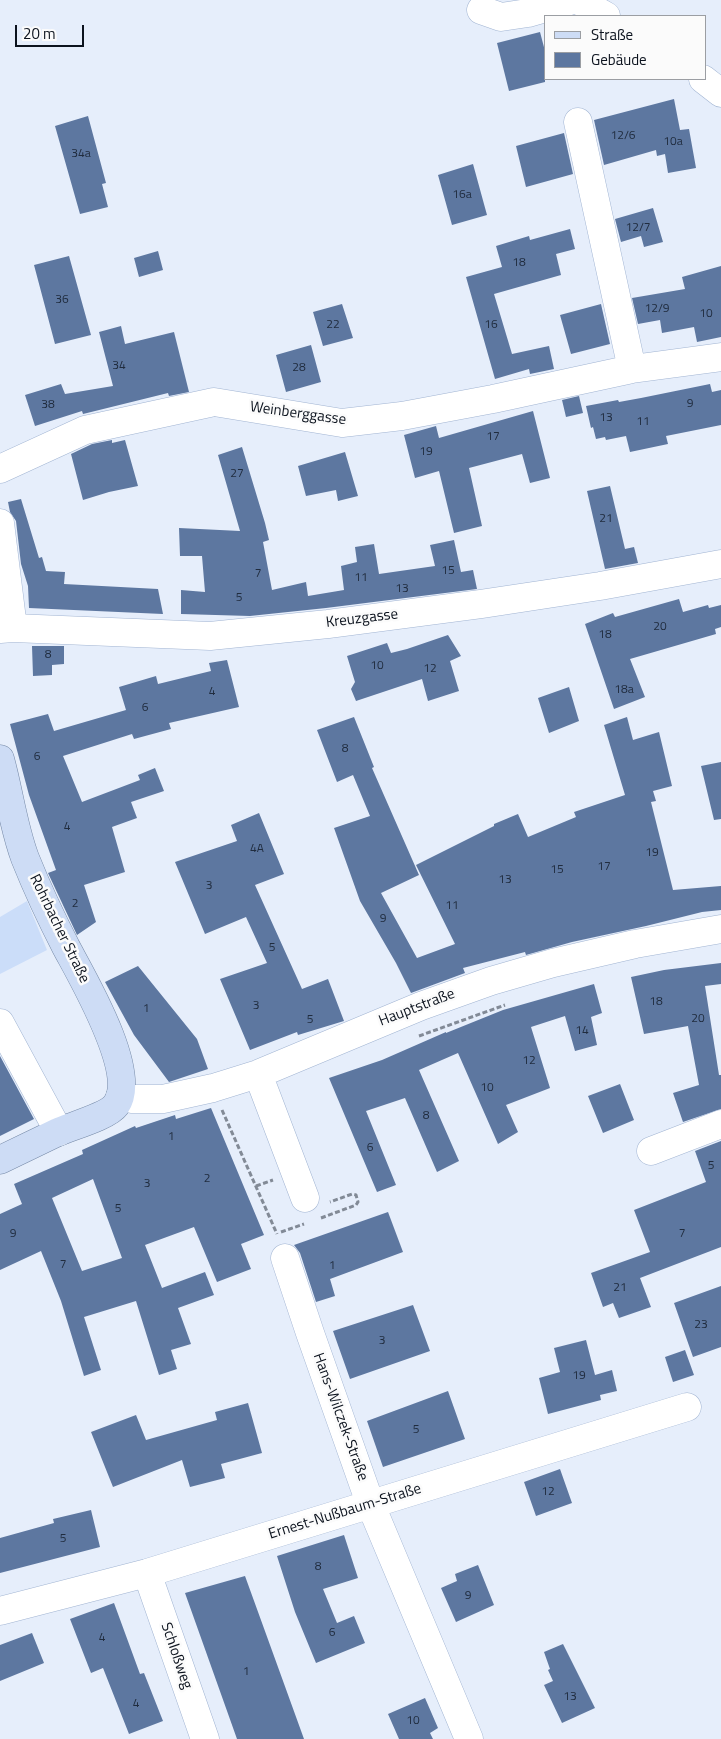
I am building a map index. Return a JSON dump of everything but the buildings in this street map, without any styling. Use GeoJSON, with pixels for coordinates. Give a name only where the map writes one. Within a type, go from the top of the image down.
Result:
{"type":"FeatureCollection","features":[{"type":"Feature","properties":{"kind":"main road","name":"Rohrbacher Straße"},"geometry":{"type":"LineString","coordinates":[[0,758],[24,856],[66,946],[103,1018],[114,1049],[120,1076],[120,1097]]}},
{"type":"Feature","properties":{"kind":"main road"},"geometry":{"type":"LineString","coordinates":[[0,1160],[111,1110],[116,1106],[120,1097]]}},
{"type":"Feature","properties":{"kind":"street"},"geometry":{"type":"LineString","coordinates":[[481,10],[501,17],[528,13],[573,0]]}},
{"type":"Feature","properties":{"kind":"street"},"geometry":{"type":"LineString","coordinates":[[578,0],[604,15]]}},
{"type":"Feature","properties":{"kind":"street"},"geometry":{"type":"LineString","coordinates":[[704,80],[721,93]]}},
{"type":"Feature","properties":{"kind":"street"},"geometry":{"type":"LineString","coordinates":[[578,122],[632,369]]}},
{"type":"Feature","properties":{"kind":"street","name":"Weinberggasse"},"geometry":{"type":"LineString","coordinates":[[0,469],[85,430],[214,402],[342,422],[402,416],[493,399],[632,369],[721,356]]}},
{"type":"Feature","properties":{"kind":"street"},"geometry":{"type":"LineString","coordinates":[[0,523],[7,629]]}},
{"type":"Feature","properties":{"kind":"street","name":"Kreuzgasse"},"geometry":{"type":"LineString","coordinates":[[7,629],[220,635],[328,624],[481,604],[600,586],[721,564]]}},
{"type":"Feature","properties":{"kind":"street","name":"Hauptstraße"},"geometry":{"type":"LineString","coordinates":[[120,1097],[132,1100],[163,1099],[212,1088],[258,1074],[421,1006],[491,981],[553,963],[635,944],[721,929]]}},
{"type":"Feature","properties":{"kind":"street"},"geometry":{"type":"LineString","coordinates":[[0,1023],[59,1132]]}},
{"type":"Feature","properties":{"kind":"street"},"geometry":{"type":"LineString","coordinates":[[258,1074],[305,1198]]}},
{"type":"Feature","properties":{"kind":"street"},"geometry":{"type":"LineString","coordinates":[[650,1151],[721,1124]]}},
{"type":"Feature","properties":{"kind":"street","name":"Hans-Wilczek-Straße"},"geometry":{"type":"LineString","coordinates":[[281,1246],[370,1503],[469,1739]]}},
{"type":"Feature","properties":{"kind":"street","name":"Ernest-Nußbaum-Straße"},"geometry":{"type":"LineString","coordinates":[[0,1611],[147,1573],[687,1407]]}},
{"type":"Feature","properties":{"kind":"street","name":"Schloßweg"},"geometry":{"type":"LineString","coordinates":[[147,1573],[205,1739]]}},
{"type":"Feature","properties":{"kind":"path"},"geometry":{"type":"LineString","coordinates":[[415,1038],[508,1004]]}},
{"type":"Feature","properties":{"kind":"path"},"geometry":{"type":"LineString","coordinates":[[212,1088],[281,1246]]}},
{"type":"Feature","properties":{"kind":"shaded area"},"geometry":{"type":"Polygon","coordinates":[[[27,901],[47,950],[0,974],[0,917],[27,901]]]}}]}
